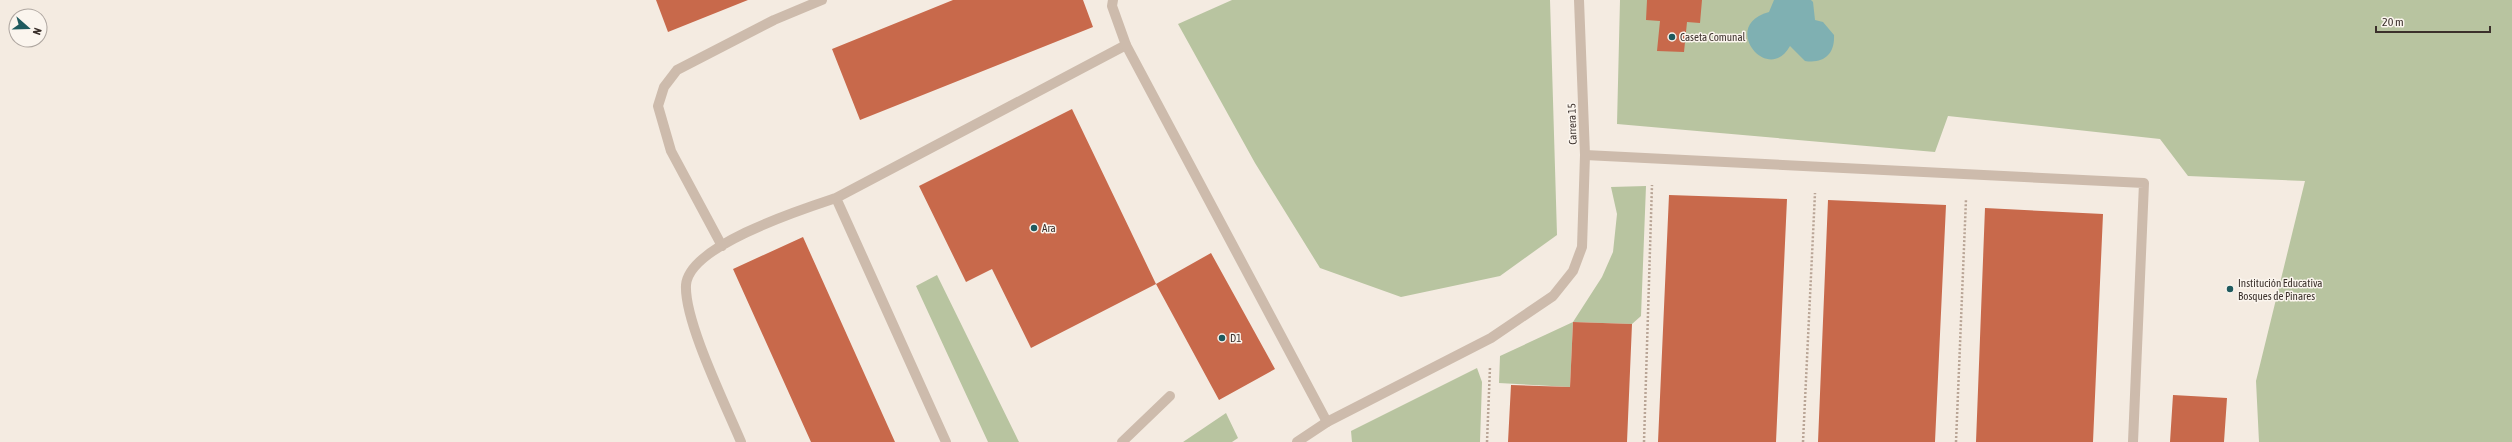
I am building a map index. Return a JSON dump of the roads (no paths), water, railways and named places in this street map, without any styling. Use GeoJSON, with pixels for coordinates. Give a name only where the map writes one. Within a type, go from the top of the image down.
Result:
{"type":"FeatureCollection","features":[{"type":"Feature","properties":{"kind":"street"},"geometry":{"type":"LineString","coordinates":[[722,246],[671,150],[658,106],[664,88],[677,70],[774,20],[822,0]]}},
{"type":"Feature","properties":{"kind":"street"},"geometry":{"type":"LineString","coordinates":[[1113,0],[1112,6],[1126,45],[1327,422]]}},
{"type":"Feature","properties":{"kind":"street","name":"Carrera 15"},"geometry":{"type":"LineString","coordinates":[[1297,442],[1327,422],[1491,338],[1553,296],[1573,271],[1582,247],[1585,155],[1579,0]]}},
{"type":"Feature","properties":{"kind":"street"},"geometry":{"type":"LineString","coordinates":[[741,442],[711,371],[689,309],[686,284],[695,264],[722,246],[772,220],[836,198],[1126,45]]}},
{"type":"Feature","properties":{"kind":"street"},"geometry":{"type":"LineString","coordinates":[[1585,155],[2144,183],[2133,442]]}},
{"type":"Feature","properties":{"kind":"street"},"geometry":{"type":"LineString","coordinates":[[836,198],[946,442]]}},
{"type":"Feature","properties":{"kind":"street"},"geometry":{"type":"LineString","coordinates":[[1122,442],[1170,396]]}},
{"type":"Feature","properties":{"kind":"water"},"geometry":{"type":"Polygon","coordinates":[[[1774,0],[1811,0],[1813,2],[1815,20],[1823,22],[1834,35],[1833,48],[1827,56],[1818,61],[1805,61],[1790,46],[1781,57],[1770,59],[1761,56],[1752,49],[1748,39],[1748,28],[1755,19],[1769,12],[1774,0]]]}},
{"type":"Feature","properties":{"kind":"place","name":"Caseta Comunal"},"geometry":{"type":"Point","coordinates":[1672,37]}},
{"type":"Feature","properties":{"kind":"place","name":"Ara"},"geometry":{"type":"Point","coordinates":[1034,228]}},
{"type":"Feature","properties":{"kind":"place","name":"Institución Educativa Bosques de Pinares"},"geometry":{"type":"Point","coordinates":[2230,289]}},
{"type":"Feature","properties":{"kind":"place","name":"D1"},"geometry":{"type":"Point","coordinates":[1222,338]}}]}
